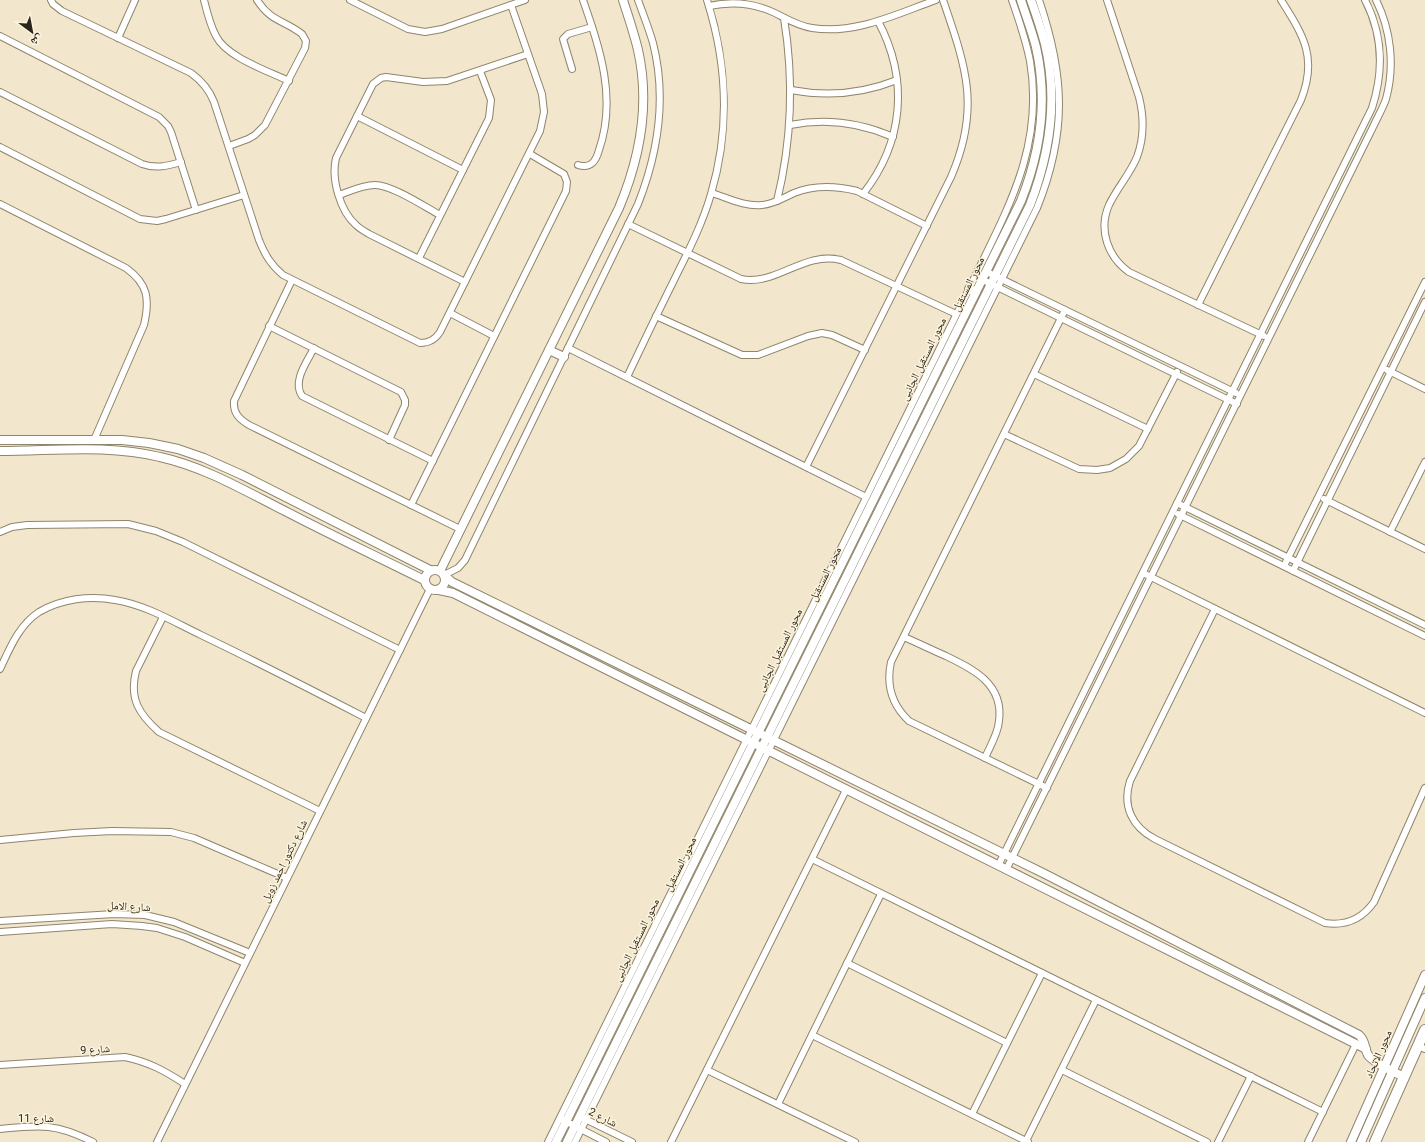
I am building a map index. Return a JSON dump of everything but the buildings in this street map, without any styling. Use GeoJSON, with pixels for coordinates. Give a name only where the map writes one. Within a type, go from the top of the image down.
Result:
{"type":"FeatureCollection","features":[{"type":"Feature","properties":{"kind":"main road"},"geometry":{"type":"LineString","coordinates":[[1375,1142],[1404,1077],[1421,1048],[1425,1030]]}},
{"type":"Feature","properties":{"kind":"street"},"geometry":{"type":"LineString","coordinates":[[51,0],[53,4],[62,11],[190,73],[203,83],[211,94],[214,102],[244,195],[268,260],[283,275],[420,343],[432,341],[436,337],[450,313],[530,154],[540,131],[544,112],[542,94],[511,5]]}},
{"type":"Feature","properties":{"kind":"street"},"geometry":{"type":"LineString","coordinates":[[118,38],[135,0]]}},
{"type":"Feature","properties":{"kind":"street"},"geometry":{"type":"LineString","coordinates":[[204,0],[215,35],[224,48],[234,55],[289,81]]}},
{"type":"Feature","properties":{"kind":"street"},"geometry":{"type":"LineString","coordinates":[[229,146],[255,135],[265,125],[305,48],[305,37],[299,32],[273,18],[264,10],[257,0]]}},
{"type":"Feature","properties":{"kind":"street"},"geometry":{"type":"LineString","coordinates":[[350,0],[408,29],[425,32],[442,29],[525,0]]}},
{"type":"Feature","properties":{"kind":"street"},"geometry":{"type":"LineString","coordinates":[[578,165],[586,166],[594,163],[603,138],[606,118],[606,84],[604,69],[597,41],[582,0]]}},
{"type":"Feature","properties":{"kind":"street"},"geometry":{"type":"LineString","coordinates":[[434,590],[444,584],[443,574],[460,529],[619,208],[632,174],[638,145],[643,104],[641,68],[634,34],[623,0]]}},
{"type":"Feature","properties":{"kind":"street"},"geometry":{"type":"LineString","coordinates":[[443,574],[458,568],[465,560],[638,204],[648,176],[655,150],[660,110],[659,80],[655,55],[638,0]]}},
{"type":"Feature","properties":{"kind":"street"},"geometry":{"type":"LineString","coordinates":[[627,377],[700,225],[712,193],[722,145],[724,99],[721,59],[716,32],[708,3],[745,4],[762,8],[800,26],[831,30],[852,28],[878,21],[936,0]]}},
{"type":"Feature","properties":{"kind":"street"},"geometry":{"type":"LineString","coordinates":[[806,467],[927,226],[956,166],[964,141],[968,114],[968,88],[963,62],[943,0]]}},
{"type":"Feature","properties":{"kind":"street","name":"محور المستقبل الجانبى"},"geometry":{"type":"LineString","coordinates":[[755,731],[866,496],[956,314],[973,291],[1024,168],[1030,138],[1033,108],[1032,77],[1027,48],[1012,0]]}},
{"type":"Feature","properties":{"kind":"street","name":"محور المستقبل"},"geometry":{"type":"LineString","coordinates":[[556,1142],[563,1120],[749,742],[973,291],[983,280],[1021,201],[1036,156],[1041,125],[1042,94],[1039,62],[1032,32],[1021,0]]}},
{"type":"Feature","properties":{"kind":"street","name":"محور المستقبل"},"geometry":{"type":"LineString","coordinates":[[567,1142],[578,1128],[765,750],[998,278],[1030,205],[1045,158],[1050,126],[1051,93],[1048,61],[1041,29],[1031,0]]}},
{"type":"Feature","properties":{"kind":"street"},"geometry":{"type":"LineString","coordinates":[[998,278],[1035,213],[1053,160],[1056,141],[1059,110],[1058,76],[1052,43],[1039,0]]}},
{"type":"Feature","properties":{"kind":"street"},"geometry":{"type":"LineString","coordinates":[[1107,0],[1139,97],[1143,127],[1140,147],[1134,164],[1107,211],[1104,225],[1108,246],[1114,258],[1129,272],[1269,339]]}},
{"type":"Feature","properties":{"kind":"street"},"geometry":{"type":"LineString","coordinates":[[1198,305],[1301,100],[1307,83],[1308,61],[1305,42],[1298,27],[1281,0]]}},
{"type":"Feature","properties":{"kind":"street"},"geometry":{"type":"LineString","coordinates":[[998,866],[1368,118],[1376,97],[1380,74],[1380,46],[1373,18],[1366,0]]}},
{"type":"Feature","properties":{"kind":"street"},"geometry":{"type":"LineString","coordinates":[[1006,870],[1186,508],[1385,100],[1390,76],[1390,51],[1386,27],[1376,0]]}},
{"type":"Feature","properties":{"kind":"street"},"geometry":{"type":"LineString","coordinates":[[777,201],[784,171],[790,125],[791,90],[789,54],[784,18]]}},
{"type":"Feature","properties":{"kind":"street"},"geometry":{"type":"LineString","coordinates":[[863,194],[881,167],[893,137],[898,109],[897,80],[890,50],[878,21]]}},
{"type":"Feature","properties":{"kind":"street"},"geometry":{"type":"LineString","coordinates":[[572,70],[563,42],[564,37],[568,34],[592,27]]}},
{"type":"Feature","properties":{"kind":"street"},"geometry":{"type":"LineString","coordinates":[[0,36],[159,117],[168,126],[171,132],[196,210]]}},
{"type":"Feature","properties":{"kind":"street"},"geometry":{"type":"LineString","coordinates":[[465,282],[361,230],[347,214],[339,195],[334,179],[336,158],[374,84],[382,78],[386,77],[408,81],[435,82],[458,78],[528,54]]}},
{"type":"Feature","properties":{"kind":"street"},"geometry":{"type":"LineString","coordinates":[[418,258],[487,123],[490,112],[489,94],[480,71]]}},
{"type":"Feature","properties":{"kind":"street"},"geometry":{"type":"LineString","coordinates":[[791,90],[815,94],[839,94],[869,90],[897,80]]}},
{"type":"Feature","properties":{"kind":"street"},"geometry":{"type":"LineString","coordinates":[[0,92],[142,164],[156,168],[181,162]]}},
{"type":"Feature","properties":{"kind":"street"},"geometry":{"type":"LineString","coordinates":[[357,116],[463,170]]}},
{"type":"Feature","properties":{"kind":"street"},"geometry":{"type":"LineString","coordinates":[[790,125],[819,121],[848,123],[871,128],[893,137]]}},
{"type":"Feature","properties":{"kind":"street"},"geometry":{"type":"LineString","coordinates":[[0,147],[140,219],[157,221],[166,219],[244,195]]}},
{"type":"Feature","properties":{"kind":"street"},"geometry":{"type":"LineString","coordinates":[[411,505],[566,191],[567,182],[564,174],[530,154]]}},
{"type":"Feature","properties":{"kind":"street"},"geometry":{"type":"LineString","coordinates":[[339,195],[364,186],[380,185],[389,188],[440,216]]}},
{"type":"Feature","properties":{"kind":"street"},"geometry":{"type":"LineString","coordinates":[[712,193],[747,204],[762,205],[777,201],[802,190],[821,187],[848,189],[863,194],[927,226]]}},
{"type":"Feature","properties":{"kind":"street"},"geometry":{"type":"LineString","coordinates":[[0,204],[126,268],[134,274],[146,291],[148,301],[144,325],[94,440]]}},
{"type":"Feature","properties":{"kind":"street"},"geometry":{"type":"LineString","coordinates":[[628,224],[736,278],[747,280],[763,279],[810,261],[828,258],[841,260],[956,314]]}},
{"type":"Feature","properties":{"kind":"street"},"geometry":{"type":"LineString","coordinates":[[987,272],[1241,396]]}},
{"type":"Feature","properties":{"kind":"street"},"geometry":{"type":"LineString","coordinates":[[292,280],[234,401],[234,409],[237,416],[249,425],[460,529]]}},
{"type":"Feature","properties":{"kind":"street"},"geometry":{"type":"LineString","coordinates":[[983,280],[1237,404]]}},
{"type":"Feature","properties":{"kind":"street"},"geometry":{"type":"LineString","coordinates":[[1284,566],[1425,282]]}},
{"type":"Feature","properties":{"kind":"street"},"geometry":{"type":"LineString","coordinates":[[1293,571],[1425,302]]}},
{"type":"Feature","properties":{"kind":"street"},"geometry":{"type":"LineString","coordinates":[[1047,788],[915,724],[904,716],[896,706],[890,688],[889,675],[892,662],[904,637],[1066,310]]}},
{"type":"Feature","properties":{"kind":"street"},"geometry":{"type":"LineString","coordinates":[[450,313],[494,336]]}},
{"type":"Feature","properties":{"kind":"street"},"geometry":{"type":"LineString","coordinates":[[656,316],[742,356],[758,355],[808,336],[822,333],[832,335],[864,350]]}},
{"type":"Feature","properties":{"kind":"street"},"geometry":{"type":"LineString","coordinates":[[270,326],[402,392],[405,405],[389,440]]}},
{"type":"Feature","properties":{"kind":"street"},"geometry":{"type":"LineString","coordinates":[[314,348],[299,380],[298,389],[302,396],[433,462]]}},
{"type":"Feature","properties":{"kind":"street"},"geometry":{"type":"LineString","coordinates":[[568,348],[866,496]]}},
{"type":"Feature","properties":{"kind":"street"},"geometry":{"type":"LineString","coordinates":[[549,350],[564,357]]}},
{"type":"Feature","properties":{"kind":"street"},"geometry":{"type":"LineString","coordinates":[[1004,434],[1079,469],[1091,470],[1110,468],[1126,459],[1140,446],[1179,366]]}},
{"type":"Feature","properties":{"kind":"street"},"geometry":{"type":"LineString","coordinates":[[1382,368],[1425,389]]}},
{"type":"Feature","properties":{"kind":"street"},"geometry":{"type":"LineString","coordinates":[[1034,374],[1148,430]]}},
{"type":"Feature","properties":{"kind":"street"},"geometry":{"type":"LineString","coordinates":[[0,440],[122,440],[149,443],[178,449],[204,458],[242,475],[430,570],[435,569],[452,582],[1012,858],[1359,1035],[1364,1040],[1366,1049],[1372,1059],[1404,1077]]}},
{"type":"Feature","properties":{"kind":"street"},"geometry":{"type":"LineString","coordinates":[[0,451],[102,450],[140,453],[178,461],[214,475],[424,580]]}},
{"type":"Feature","properties":{"kind":"street"},"geometry":{"type":"LineString","coordinates":[[1390,532],[1424,466]]}},
{"type":"Feature","properties":{"kind":"street"},"geometry":{"type":"LineString","coordinates":[[1319,497],[1425,549]]}},
{"type":"Feature","properties":{"kind":"street"},"geometry":{"type":"LineString","coordinates":[[1177,503],[1425,625]]}},
{"type":"Feature","properties":{"kind":"street"},"geometry":{"type":"LineString","coordinates":[[1173,512],[1425,636]]}},
{"type":"Feature","properties":{"kind":"street"},"geometry":{"type":"LineString","coordinates":[[0,532],[12,527],[27,525],[128,524],[156,531],[183,542],[400,650]]}},
{"type":"Feature","properties":{"kind":"street"},"geometry":{"type":"LineString","coordinates":[[430,570],[426,574],[424,580],[426,586],[434,590],[453,593],[1366,1049]]}},
{"type":"Feature","properties":{"kind":"street"},"geometry":{"type":"LineString","coordinates":[[1143,573],[1425,713]]}},
{"type":"Feature","properties":{"kind":"street","name":"شارع دكتور احمد زويل"},"geometry":{"type":"LineString","coordinates":[[157,1142],[400,650],[434,590]]}},
{"type":"Feature","properties":{"kind":"street"},"geometry":{"type":"LineString","coordinates":[[0,668],[23,626],[40,612],[63,602],[88,598],[114,599],[135,605],[163,617],[366,718]]}},
{"type":"Feature","properties":{"kind":"street"},"geometry":{"type":"LineString","coordinates":[[1215,609],[1130,781],[1127,795],[1128,809],[1134,822],[1143,832],[1325,923],[1344,923],[1361,916],[1374,902],[1425,788]]}},
{"type":"Feature","properties":{"kind":"street"},"geometry":{"type":"LineString","coordinates":[[517,625],[522,616]]}},
{"type":"Feature","properties":{"kind":"street"},"geometry":{"type":"LineString","coordinates":[[163,617],[136,671],[134,680],[134,693],[137,706],[147,721],[159,732],[320,811]]}},
{"type":"Feature","properties":{"kind":"street"},"geometry":{"type":"LineString","coordinates":[[904,637],[969,667],[982,676],[992,688],[997,701],[999,720],[998,727],[985,758]]}},
{"type":"Feature","properties":{"kind":"street"},"geometry":{"type":"LineString","coordinates":[[671,1142],[846,790]]}},
{"type":"Feature","properties":{"kind":"street"},"geometry":{"type":"LineString","coordinates":[[0,840],[82,833],[171,832],[194,838],[287,878]]}},
{"type":"Feature","properties":{"kind":"street"},"geometry":{"type":"LineString","coordinates":[[812,859],[1323,1112]]}},
{"type":"Feature","properties":{"kind":"street"},"geometry":{"type":"LineString","coordinates":[[778,1104],[881,894]]}},
{"type":"Feature","properties":{"kind":"street","name":"شارع الامل"},"geometry":{"type":"LineString","coordinates":[[0,921],[114,914],[145,915],[182,924],[250,953]]}},
{"type":"Feature","properties":{"kind":"street","name":"شارع الامل"},"geometry":{"type":"LineString","coordinates":[[0,932],[112,924],[142,926],[178,934],[245,963]]}},
{"type":"Feature","properties":{"kind":"street"},"geometry":{"type":"LineString","coordinates":[[847,963],[1007,1043]]}},
{"type":"Feature","properties":{"kind":"street"},"geometry":{"type":"LineString","coordinates":[[972,1114],[1042,973]]}},
{"type":"Feature","properties":{"kind":"street","name":"محور الاتحاد"},"geometry":{"type":"LineString","coordinates":[[1351,1142],[1425,975]]}},
{"type":"Feature","properties":{"kind":"street","name":"محور الاتحاد"},"geometry":{"type":"LineString","coordinates":[[1361,1142],[1425,998]]}},
{"type":"Feature","properties":{"kind":"street"},"geometry":{"type":"LineString","coordinates":[[812,1035],[1027,1142],[1096,1000]]}},
{"type":"Feature","properties":{"kind":"street"},"geometry":{"type":"LineString","coordinates":[[1308,1142],[1356,1044]]}},
{"type":"Feature","properties":{"kind":"street","name":"شارع 9"},"geometry":{"type":"LineString","coordinates":[[0,1065],[125,1057],[141,1060],[156,1066],[186,1084]]}},
{"type":"Feature","properties":{"kind":"street"},"geometry":{"type":"LineString","coordinates":[[707,1070],[855,1142]]}},
{"type":"Feature","properties":{"kind":"street"},"geometry":{"type":"LineString","coordinates":[[1062,1070],[1206,1142]]}},
{"type":"Feature","properties":{"kind":"street"},"geometry":{"type":"LineString","coordinates":[[1218,1142],[1251,1076]]}},
{"type":"Feature","properties":{"kind":"street","name":"شارع 2"},"geometry":{"type":"LineString","coordinates":[[568,1110],[632,1142]]}},
{"type":"Feature","properties":{"kind":"street"},"geometry":{"type":"LineString","coordinates":[[548,1142],[563,1120]]}},
{"type":"Feature","properties":{"kind":"street","name":"شارع 2"},"geometry":{"type":"LineString","coordinates":[[563,1120],[606,1142]]}},
{"type":"Feature","properties":{"kind":"street","name":"شارع 11"},"geometry":{"type":"LineString","coordinates":[[0,1129],[50,1126],[70,1131],[90,1141]]}},
{"type":"Feature","properties":{"kind":"street"},"geometry":{"type":"LineString","coordinates":[[575,1142],[578,1128]]}}]}
